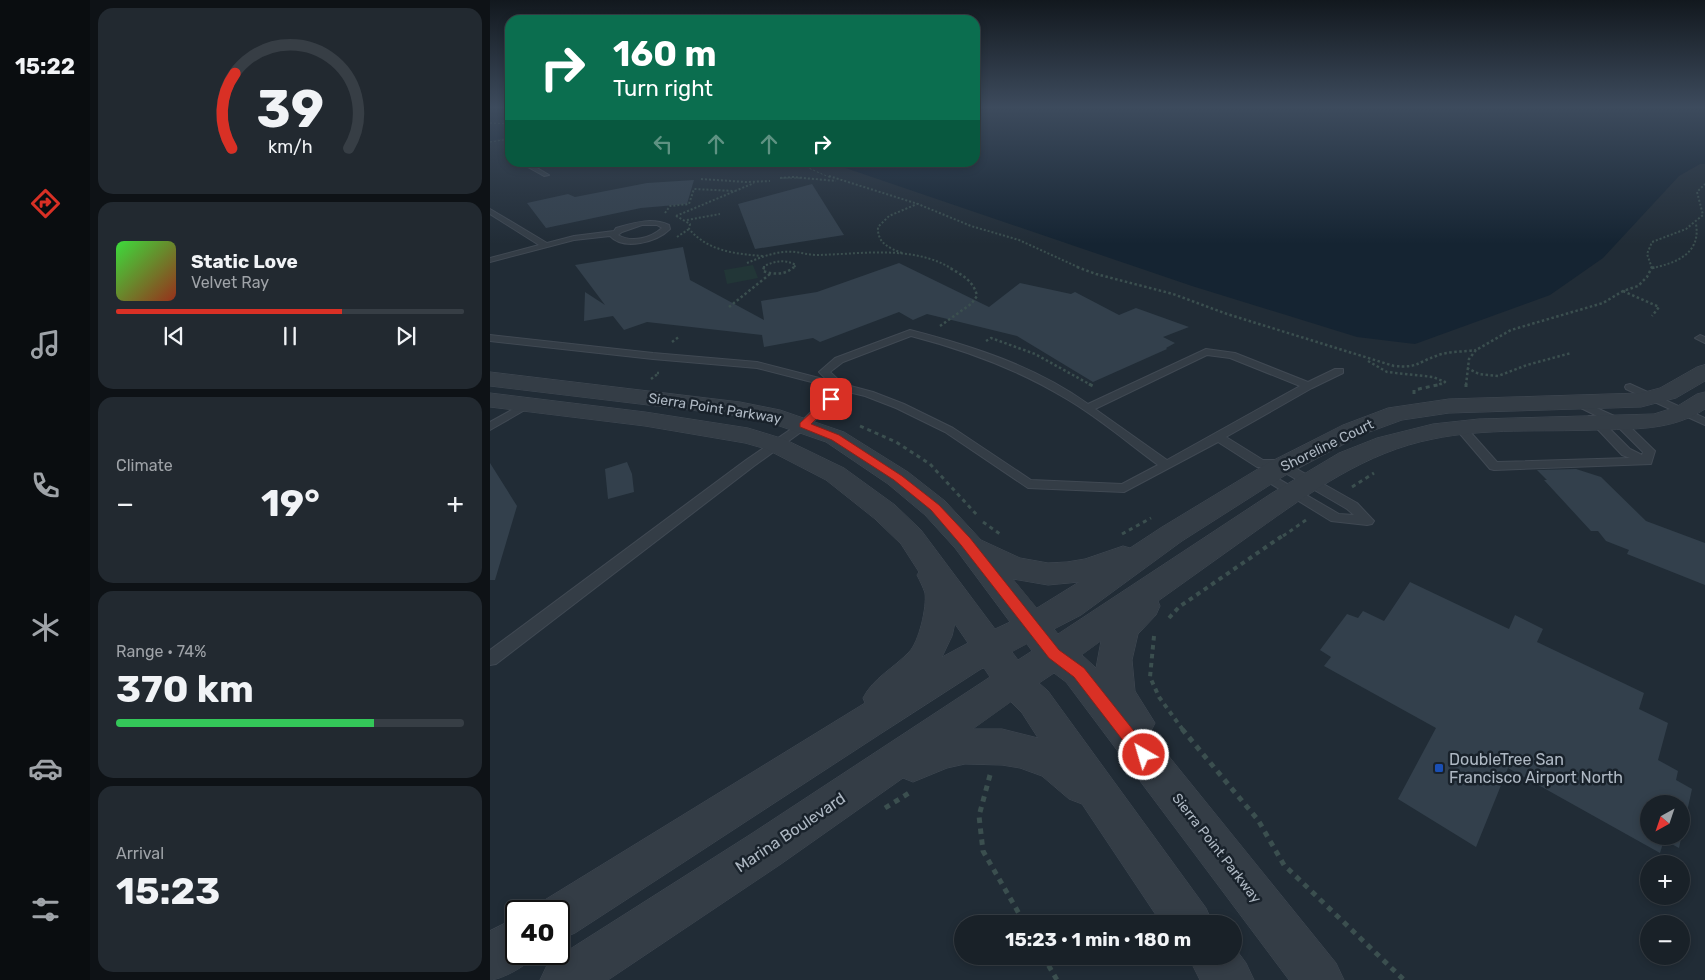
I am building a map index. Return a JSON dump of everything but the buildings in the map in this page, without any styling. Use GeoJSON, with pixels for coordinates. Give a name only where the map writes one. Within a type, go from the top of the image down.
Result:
{"type":"FeatureCollection","features":[{"type":"Feature","properties":{"kind":"street","name":"Shoreline Court"},"geometry":{"type":"LineString","coordinates":[[1013,680],[1044,640],[1094,590],[1172,534],[1269,469],[1352,430],[1397,413],[1477,404],[1641,400],[1640,393],[1668,393],[1705,372]]}},
{"type":"Feature","properties":{"kind":"street","name":"Sierra Point Parkway"},"geometry":{"type":"LineString","coordinates":[[490,379],[703,404],[771,415],[835,437],[898,478],[935,508],[966,542],[1013,604],[1044,640],[1083,678],[1319,980]]}},
{"type":"Feature","properties":{"kind":"street","name":"Sierra Point Parkway"},"geometry":{"type":"LineString","coordinates":[[490,400],[645,419],[748,436],[775,444],[835,474],[885,512],[911,537],[1013,680],[1035,702],[1184,915]]}},
{"type":"Feature","properties":{"kind":"street","name":"Shoreline Court"},"geometry":{"type":"LineString","coordinates":[[991,647],[1085,636],[1301,488],[1348,459],[1386,443],[1434,431],[1461,428],[1656,421],[1698,411]]}},
{"type":"Feature","properties":{"kind":"street"},"geometry":{"type":"LineString","coordinates":[[966,542],[995,561],[1019,571],[1053,574],[1079,572],[1103,566],[1172,534]]}},
{"type":"Feature","properties":{"kind":"street"},"geometry":{"type":"LineString","coordinates":[[804,760],[924,661],[939,619],[941,594],[933,574],[911,537]]}},
{"type":"Feature","properties":{"kind":"street"},"geometry":{"type":"LineString","coordinates":[[1184,569],[1128,622],[1118,639],[1115,670],[1116,684],[1120,699],[1125,707],[1178,784],[1216,833],[1228,863]]}},
{"type":"Feature","properties":{"kind":"street"},"geometry":{"type":"LineString","coordinates":[[570,909],[727,811],[804,760],[991,647]]}},
{"type":"Feature","properties":{"kind":"street","name":"Marina Boulevard"},"geometry":{"type":"LineString","coordinates":[[565,980],[766,849],[1013,680]]}},
{"type":"Feature","properties":{"kind":"street"},"geometry":{"type":"LineString","coordinates":[[766,849],[924,758],[948,750],[970,746],[1012,747],[1057,764],[1109,807]]}},
{"type":"Feature","properties":{"kind":"street"},"geometry":{"type":"LineString","coordinates":[[490,958],[505,949]]}},
{"type":"Feature","properties":{"kind":"street"},"geometry":{"type":"LineString","coordinates":[[1218,965],[1229,980]]}},
{"type":"Feature","properties":{"kind":"lane"},"geometry":{"type":"LineString","coordinates":[[531,167],[546,175]]}},
{"type":"Feature","properties":{"kind":"lane"},"geometry":{"type":"LineString","coordinates":[[490,211],[544,245]]}},
{"type":"Feature","properties":{"kind":"lane"},"geometry":{"type":"LineString","coordinates":[[490,260],[574,238],[615,233],[625,227],[642,223],[658,223],[666,226],[664,232],[659,235],[635,240],[616,238],[614,236],[615,233]]}},
{"type":"Feature","properties":{"kind":"lane"},"geometry":{"type":"LineString","coordinates":[[842,387],[824,372],[839,360],[910,333],[948,343],[1015,367],[1070,396],[1165,464]]}},
{"type":"Feature","properties":{"kind":"lane"},"geometry":{"type":"LineString","coordinates":[[490,338],[653,356],[757,365],[869,394],[900,406],[949,430],[1028,484],[1124,488],[1308,386],[1339,371]]}},
{"type":"Feature","properties":{"kind":"lane"},"geometry":{"type":"LineString","coordinates":[[1088,408],[1206,352],[1232,355],[1308,386]]}},
{"type":"Feature","properties":{"kind":"lane"},"geometry":{"type":"LineString","coordinates":[[490,658],[775,444],[804,425],[842,387]]}},
{"type":"Feature","properties":{"kind":"lane"},"geometry":{"type":"LineString","coordinates":[[1640,393],[1698,411]]}},
{"type":"Feature","properties":{"kind":"lane"},"geometry":{"type":"LineString","coordinates":[[1577,402],[1648,451],[1647,461]]}},
{"type":"Feature","properties":{"kind":"lane"},"geometry":{"type":"LineString","coordinates":[[1577,402],[1607,422],[1626,452],[1647,461]]}},
{"type":"Feature","properties":{"kind":"lane"},"geometry":{"type":"LineString","coordinates":[[490,427],[526,405]]}},
{"type":"Feature","properties":{"kind":"lane"},"geometry":{"type":"LineString","coordinates":[[1461,428],[1494,466],[1647,461]]}},
{"type":"Feature","properties":{"kind":"lane"},"geometry":{"type":"LineString","coordinates":[[1218,437],[1301,488]]}},
{"type":"Feature","properties":{"kind":"lane"},"geometry":{"type":"LineString","coordinates":[[1269,469],[1301,488]]}},
{"type":"Feature","properties":{"kind":"lane"},"geometry":{"type":"LineString","coordinates":[[490,972],[496,980]]}},
{"type":"Feature","properties":{"kind":"path"},"geometry":{"type":"LineString","coordinates":[[807,167],[837,180],[918,204],[971,226],[1019,240],[1096,274],[1173,294],[1227,314],[1394,366],[1409,367],[1421,364],[1437,355],[1476,350]]}},
{"type":"Feature","properties":{"kind":"path"},"geometry":{"type":"LineString","coordinates":[[780,178],[788,176],[814,181],[837,180]]}},
{"type":"Feature","properties":{"kind":"path"},"geometry":{"type":"LineString","coordinates":[[701,179],[759,184],[770,181]]}},
{"type":"Feature","properties":{"kind":"path"},"geometry":{"type":"LineString","coordinates":[[676,216],[754,183]]}},
{"type":"Feature","properties":{"kind":"path"},"geometry":{"type":"LineString","coordinates":[[1466,392],[1467,368],[1472,354],[1476,350],[1511,330],[1603,303],[1638,286],[1648,277],[1652,268],[1647,254],[1652,242],[1696,224],[1703,215],[1697,192],[1705,184]]}},
{"type":"Feature","properties":{"kind":"path"},"geometry":{"type":"LineString","coordinates":[[663,215],[670,206],[689,204],[694,189],[735,191]]}},
{"type":"Feature","properties":{"kind":"path"},"geometry":{"type":"LineString","coordinates":[[1700,202],[1705,203]]}},
{"type":"Feature","properties":{"kind":"path"},"geometry":{"type":"LineString","coordinates":[[908,255],[892,249],[882,242],[877,230],[880,223],[889,216],[918,204]]}},
{"type":"Feature","properties":{"kind":"path"},"geometry":{"type":"LineString","coordinates":[[687,220],[720,214]]}},
{"type":"Feature","properties":{"kind":"path"},"geometry":{"type":"LineString","coordinates":[[1696,224],[1700,236]]}},
{"type":"Feature","properties":{"kind":"path"},"geometry":{"type":"LineString","coordinates":[[688,229],[698,240],[714,248],[765,256]]}},
{"type":"Feature","properties":{"kind":"path"},"geometry":{"type":"LineString","coordinates":[[1652,268],[1667,266],[1680,260],[1697,247],[1700,241]]}},
{"type":"Feature","properties":{"kind":"path"},"geometry":{"type":"LineString","coordinates":[[747,263],[765,256],[794,252],[809,255],[874,252],[908,255],[932,260],[951,268],[970,282],[977,292],[977,296],[971,304],[935,330]]}},
{"type":"Feature","properties":{"kind":"path"},"geometry":{"type":"LineString","coordinates":[[775,254],[778,261]]}},
{"type":"Feature","properties":{"kind":"path"},"geometry":{"type":"LineString","coordinates":[[729,307],[770,274],[789,271],[796,265],[788,261],[768,264],[763,269],[770,274]]}},
{"type":"Feature","properties":{"kind":"path"},"geometry":{"type":"LineString","coordinates":[[1623,292],[1659,307],[1652,316]]}},
{"type":"Feature","properties":{"kind":"path"},"geometry":{"type":"LineString","coordinates":[[980,344],[991,338],[1035,354],[1111,397]]}},
{"type":"Feature","properties":{"kind":"path"},"geometry":{"type":"LineString","coordinates":[[1467,368],[1479,374],[1498,376],[1527,365],[1571,353]]}},
{"type":"Feature","properties":{"kind":"path"},"geometry":{"type":"LineString","coordinates":[[1364,357],[1388,372],[1433,377],[1444,382],[1435,386],[1419,387],[1414,390],[1414,395],[1410,398]]}},
{"type":"Feature","properties":{"kind":"path"},"geometry":{"type":"LineString","coordinates":[[1348,490],[1377,471]]}},
{"type":"Feature","properties":{"kind":"path"},"geometry":{"type":"LineString","coordinates":[[1167,620],[1180,607],[1312,515]]}},
{"type":"Feature","properties":{"kind":"path"},"geometry":{"type":"LineString","coordinates":[[1157,632],[1153,638],[1150,677],[1159,697],[1175,720],[1229,782],[1258,820],[1284,865],[1404,980]]}},
{"type":"Feature","properties":{"kind":"path"},"geometry":{"type":"LineString","coordinates":[[991,771],[979,816],[982,851],[1020,915]]}},
{"type":"Feature","properties":{"kind":"path"},"geometry":{"type":"LineString","coordinates":[[1048,965],[1057,980]]}},
{"type":"Feature","properties":{"kind":"green space"},"geometry":{"type":"Polygon","coordinates":[[[753,265],[758,278],[727,284],[724,270],[753,265]]]}},
{"type":"Feature","properties":{"kind":"water"},"geometry":{"type":"Polygon","coordinates":[[[980,153],[1705,153],[1705,164],[1700,164],[1679,176],[1603,258],[1550,295],[1415,344],[1357,337],[1192,286],[843,167],[980,167],[980,153]]]}},
{"type":"Feature","properties":{"kind":"place","name":"DoubleTree San Francisco Airport North"},"geometry":{"type":"Point","coordinates":[1439,768]}},
{"type":"Feature","properties":{"kind":"route"},"geometry":{"type":"LineString","coordinates":[[831,399],[804,425],[835,437],[898,478],[935,508],[966,542],[1054,654],[1079,672],[1144,755]]}}]}
